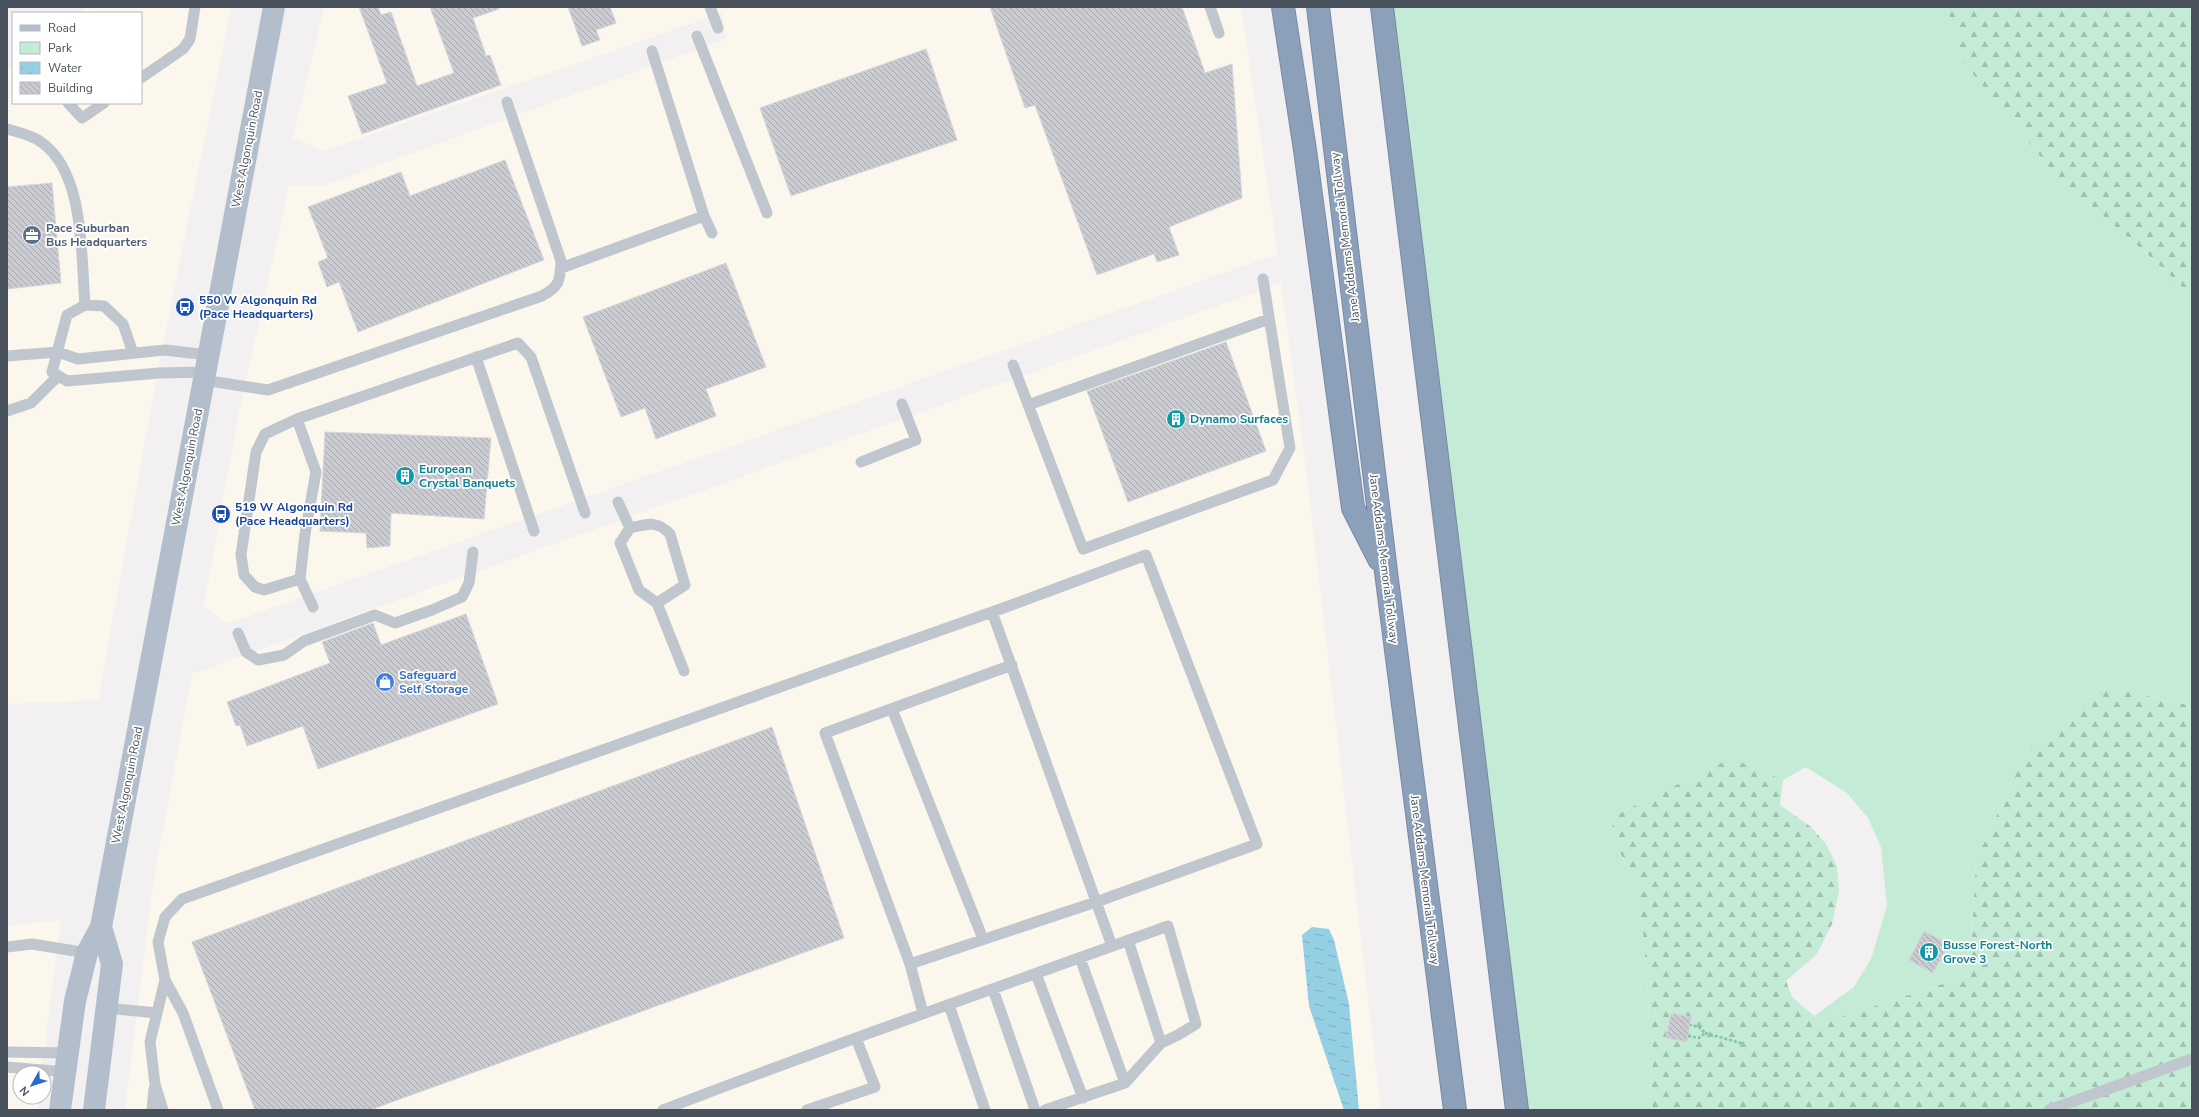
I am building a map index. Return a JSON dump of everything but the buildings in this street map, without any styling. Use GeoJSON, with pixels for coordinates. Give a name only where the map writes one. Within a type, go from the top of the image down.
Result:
{"type":"FeatureCollection","features":[{"type":"Feature","properties":{"kind":"highway"},"geometry":{"type":"LineString","coordinates":[[1283,7],[1305,150],[1353,508],[1386,572]]}},
{"type":"Feature","properties":{"kind":"highway","name":"Jane Addams Memorial Tollway"},"geometry":{"type":"LineString","coordinates":[[1318,7],[1386,572],[1455,1110]]}},
{"type":"Feature","properties":{"kind":"highway"},"geometry":{"type":"LineString","coordinates":[[1382,7],[1517,1110]]}},
{"type":"Feature","properties":{"kind":"main road","name":"West Algonquin Road"},"geometry":{"type":"LineString","coordinates":[[60,1110],[75,1001],[87,953],[101,927],[274,7]]}},
{"type":"Feature","properties":{"kind":"main road","name":"West Algonquin Road"},"geometry":{"type":"LineString","coordinates":[[94,1110],[112,964],[101,927]]}},
{"type":"Feature","properties":{"kind":"lane"},"geometry":{"type":"LineString","coordinates":[[142,77],[183,49],[190,39],[195,7]]}},
{"type":"Feature","properties":{"kind":"lane"},"geometry":{"type":"LineString","coordinates":[[710,7],[718,28]]}},
{"type":"Feature","properties":{"kind":"lane"},"geometry":{"type":"LineString","coordinates":[[1210,7],[1219,33]]}},
{"type":"Feature","properties":{"kind":"lane"},"geometry":{"type":"LineString","coordinates":[[697,36],[767,213]]}},
{"type":"Feature","properties":{"kind":"lane"},"geometry":{"type":"LineString","coordinates":[[652,51],[704,216],[712,233]]}},
{"type":"Feature","properties":{"kind":"lane"},"geometry":{"type":"LineString","coordinates":[[7,356],[58,352],[78,358],[165,350],[205,369],[268,390],[542,296],[555,289],[560,278],[561,261],[507,102]]}},
{"type":"Feature","properties":{"kind":"lane"},"geometry":{"type":"LineString","coordinates":[[69,104],[82,118],[103,104]]}},
{"type":"Feature","properties":{"kind":"lane"},"geometry":{"type":"LineString","coordinates":[[7,129],[41,141],[65,167],[77,204],[85,305]]}},
{"type":"Feature","properties":{"kind":"lane"},"geometry":{"type":"LineString","coordinates":[[560,268],[704,216]]}},
{"type":"Feature","properties":{"kind":"lane"},"geometry":{"type":"LineString","coordinates":[[1013,365],[1083,549],[1090,547],[1273,480],[1290,448],[1263,279]]}},
{"type":"Feature","properties":{"kind":"lane"},"geometry":{"type":"LineString","coordinates":[[7,411],[32,403],[55,374],[58,352],[68,315],[85,305],[104,306],[123,324],[133,353]]}},
{"type":"Feature","properties":{"kind":"lane"},"geometry":{"type":"LineString","coordinates":[[1028,405],[1269,319]]}},
{"type":"Feature","properties":{"kind":"lane"},"geometry":{"type":"LineString","coordinates":[[300,579],[264,590],[255,586],[244,575],[241,555],[256,452],[265,434],[297,420],[518,343],[531,357],[585,513]]}},
{"type":"Feature","properties":{"kind":"lane"},"geometry":{"type":"LineString","coordinates":[[476,357],[534,531]]}},
{"type":"Feature","properties":{"kind":"lane"},"geometry":{"type":"LineString","coordinates":[[55,374],[67,381],[205,369]]}},
{"type":"Feature","properties":{"kind":"lane"},"geometry":{"type":"LineString","coordinates":[[861,462],[916,440],[902,404]]}},
{"type":"Feature","properties":{"kind":"lane"},"geometry":{"type":"LineString","coordinates":[[297,420],[316,472],[305,534],[300,579],[313,607]]}},
{"type":"Feature","properties":{"kind":"lane"},"geometry":{"type":"LineString","coordinates":[[618,502],[630,528]]}},
{"type":"Feature","properties":{"kind":"lane"},"geometry":{"type":"LineString","coordinates":[[657,603],[685,585],[670,534],[664,528],[651,522],[630,528],[620,543],[639,590],[657,603],[684,671]]}},
{"type":"Feature","properties":{"kind":"lane"},"geometry":{"type":"LineString","coordinates":[[238,633],[246,652],[258,660],[284,655],[304,641],[375,615],[395,623],[432,610],[462,597],[469,583],[473,552]]}},
{"type":"Feature","properties":{"kind":"lane"},"geometry":{"type":"LineString","coordinates":[[218,1110],[183,1013],[165,980],[158,942],[165,917],[182,900],[992,612],[1146,555],[1257,844],[1096,902],[910,964]]}},
{"type":"Feature","properties":{"kind":"lane"},"geometry":{"type":"LineString","coordinates":[[992,612],[1112,946]]}},
{"type":"Feature","properties":{"kind":"lane"},"geometry":{"type":"LineString","coordinates":[[923,1014],[910,964],[825,733],[1012,665]]}},
{"type":"Feature","properties":{"kind":"lane"},"geometry":{"type":"LineString","coordinates":[[892,709],[983,940]]}},
{"type":"Feature","properties":{"kind":"lane"},"geometry":{"type":"LineString","coordinates":[[663,1110],[683,1106],[856,1038],[1168,926],[1196,1024],[1161,1043],[1125,1083],[1045,1110]]}},
{"type":"Feature","properties":{"kind":"lane"},"geometry":{"type":"LineString","coordinates":[[1128,940],[1161,1043]]}},
{"type":"Feature","properties":{"kind":"lane"},"geometry":{"type":"LineString","coordinates":[[7,947],[32,944],[87,953]]}},
{"type":"Feature","properties":{"kind":"lane"},"geometry":{"type":"LineString","coordinates":[[1080,958],[1125,1083]]}},
{"type":"Feature","properties":{"kind":"lane"},"geometry":{"type":"LineString","coordinates":[[1036,974],[1083,1098]]}},
{"type":"Feature","properties":{"kind":"lane"},"geometry":{"type":"LineString","coordinates":[[152,1110],[154,1084],[150,1042],[165,980]]}},
{"type":"Feature","properties":{"kind":"lane"},"geometry":{"type":"LineString","coordinates":[[993,989],[1035,1110]]}},
{"type":"Feature","properties":{"kind":"lane"},"geometry":{"type":"LineString","coordinates":[[949,1005],[984,1110]]}},
{"type":"Feature","properties":{"kind":"lane"},"geometry":{"type":"LineString","coordinates":[[106,1008],[157,1013]]}},
{"type":"Feature","properties":{"kind":"lane"},"geometry":{"type":"LineString","coordinates":[[807,1110],[875,1087],[856,1038]]}},
{"type":"Feature","properties":{"kind":"lane"},"geometry":{"type":"LineString","coordinates":[[7,1052],[67,1062]]}},
{"type":"Feature","properties":{"kind":"lane"},"geometry":{"type":"LineString","coordinates":[[2049,1110],[2192,1058]]}},
{"type":"Feature","properties":{"kind":"lane"},"geometry":{"type":"LineString","coordinates":[[7,1067],[67,1062]]}},
{"type":"Feature","properties":{"kind":"lane"},"geometry":{"type":"LineString","coordinates":[[154,1084],[164,1110]]}},
{"type":"Feature","properties":{"kind":"path"},"geometry":{"type":"LineString","coordinates":[[1690,1025],[1699,1027],[1705,1033],[1744,1044]]}},
{"type":"Feature","properties":{"kind":"path"},"geometry":{"type":"LineString","coordinates":[[1688,1036],[1699,1038],[1705,1033]]}},
{"type":"Feature","properties":{"kind":"shaded area"},"geometry":{"type":"Polygon","coordinates":[[[87,7],[231,7],[157,375],[98,700],[7,704],[7,71],[12,67],[12,104],[142,104],[142,12],[80,12],[87,7]]]}},
{"type":"Feature","properties":{"kind":"shaded area"},"geometry":{"type":"Polygon","coordinates":[[[324,7],[1241,7],[1278,254],[226,624],[204,605],[239,412],[289,186],[322,186],[726,39],[722,13],[324,151],[293,138],[324,7]]]}},
{"type":"Feature","properties":{"kind":"shaded area"},"geometry":{"type":"Polygon","coordinates":[[[1281,283],[1307,477],[1381,1110],[125,1110],[153,884],[192,674],[1281,283]]]}},
{"type":"Feature","properties":{"kind":"shaded area"},"geometry":{"type":"Polygon","coordinates":[[[61,920],[42,1065],[12,1065],[12,1105],[37,1105],[37,1110],[7,1110],[7,926],[61,920]]]}},
{"type":"Feature","properties":{"kind":"green space"},"geometry":{"type":"Polygon","coordinates":[[[1383,7],[1947,7],[1963,62],[2058,178],[2143,250],[2192,296],[2192,706],[2102,686],[2027,750],[1976,860],[1970,975],[1817,1025],[1814,1016],[1854,987],[1871,959],[1887,906],[1881,847],[1868,818],[1847,793],[1806,767],[1783,780],[1731,759],[1620,813],[1619,853],[1634,876],[1642,922],[1647,973],[1649,1021],[1654,1056],[1650,1084],[1653,1110],[1521,1110],[1383,7]]]}},
{"type":"Feature","properties":{"kind":"green space"},"geometry":{"type":"Polygon","coordinates":[[[1947,7],[2192,7],[2192,296],[2143,250],[2058,178],[1963,62],[1947,7]]]}},
{"type":"Feature","properties":{"kind":"green space"},"geometry":{"type":"Polygon","coordinates":[[[2102,686],[2192,706],[2192,1110],[1653,1110],[1650,1084],[1654,1056],[1649,1021],[1647,973],[1642,922],[1634,876],[1608,834],[1620,813],[1731,758],[1783,780],[1780,805],[1811,827],[1826,844],[1837,866],[1839,891],[1832,924],[1817,954],[1786,981],[1792,997],[1814,1016],[1817,1025],[1970,975],[1976,860],[2027,750],[2102,686]]]}},
{"type":"Feature","properties":{"kind":"water"},"geometry":{"type":"Polygon","coordinates":[[[1312,927],[1329,929],[1334,940],[1349,1004],[1359,1110],[1344,1110],[1309,1006],[1302,935],[1312,927]]]}},
{"type":"Feature","properties":{"kind":"place","name":"Pace Suburban Bus Headquarters"},"geometry":{"type":"Point","coordinates":[32,235]}},
{"type":"Feature","properties":{"kind":"place","name":"550 W Algonquin Rd (Pace Headquarters)"},"geometry":{"type":"Point","coordinates":[185,307]}},
{"type":"Feature","properties":{"kind":"place","name":"Dynamo Surfaces"},"geometry":{"type":"Point","coordinates":[1176,419]}},
{"type":"Feature","properties":{"kind":"place","name":"European Crystal Banquets"},"geometry":{"type":"Point","coordinates":[405,476]}},
{"type":"Feature","properties":{"kind":"place","name":"519 W Algonquin Rd (Pace Headquarters)"},"geometry":{"type":"Point","coordinates":[221,514]}},
{"type":"Feature","properties":{"kind":"place","name":"Safeguard Self Storage"},"geometry":{"type":"Point","coordinates":[385,682]}},
{"type":"Feature","properties":{"kind":"place","name":"Busse Forest-North Grove 3"},"geometry":{"type":"Point","coordinates":[1929,952]}}]}
